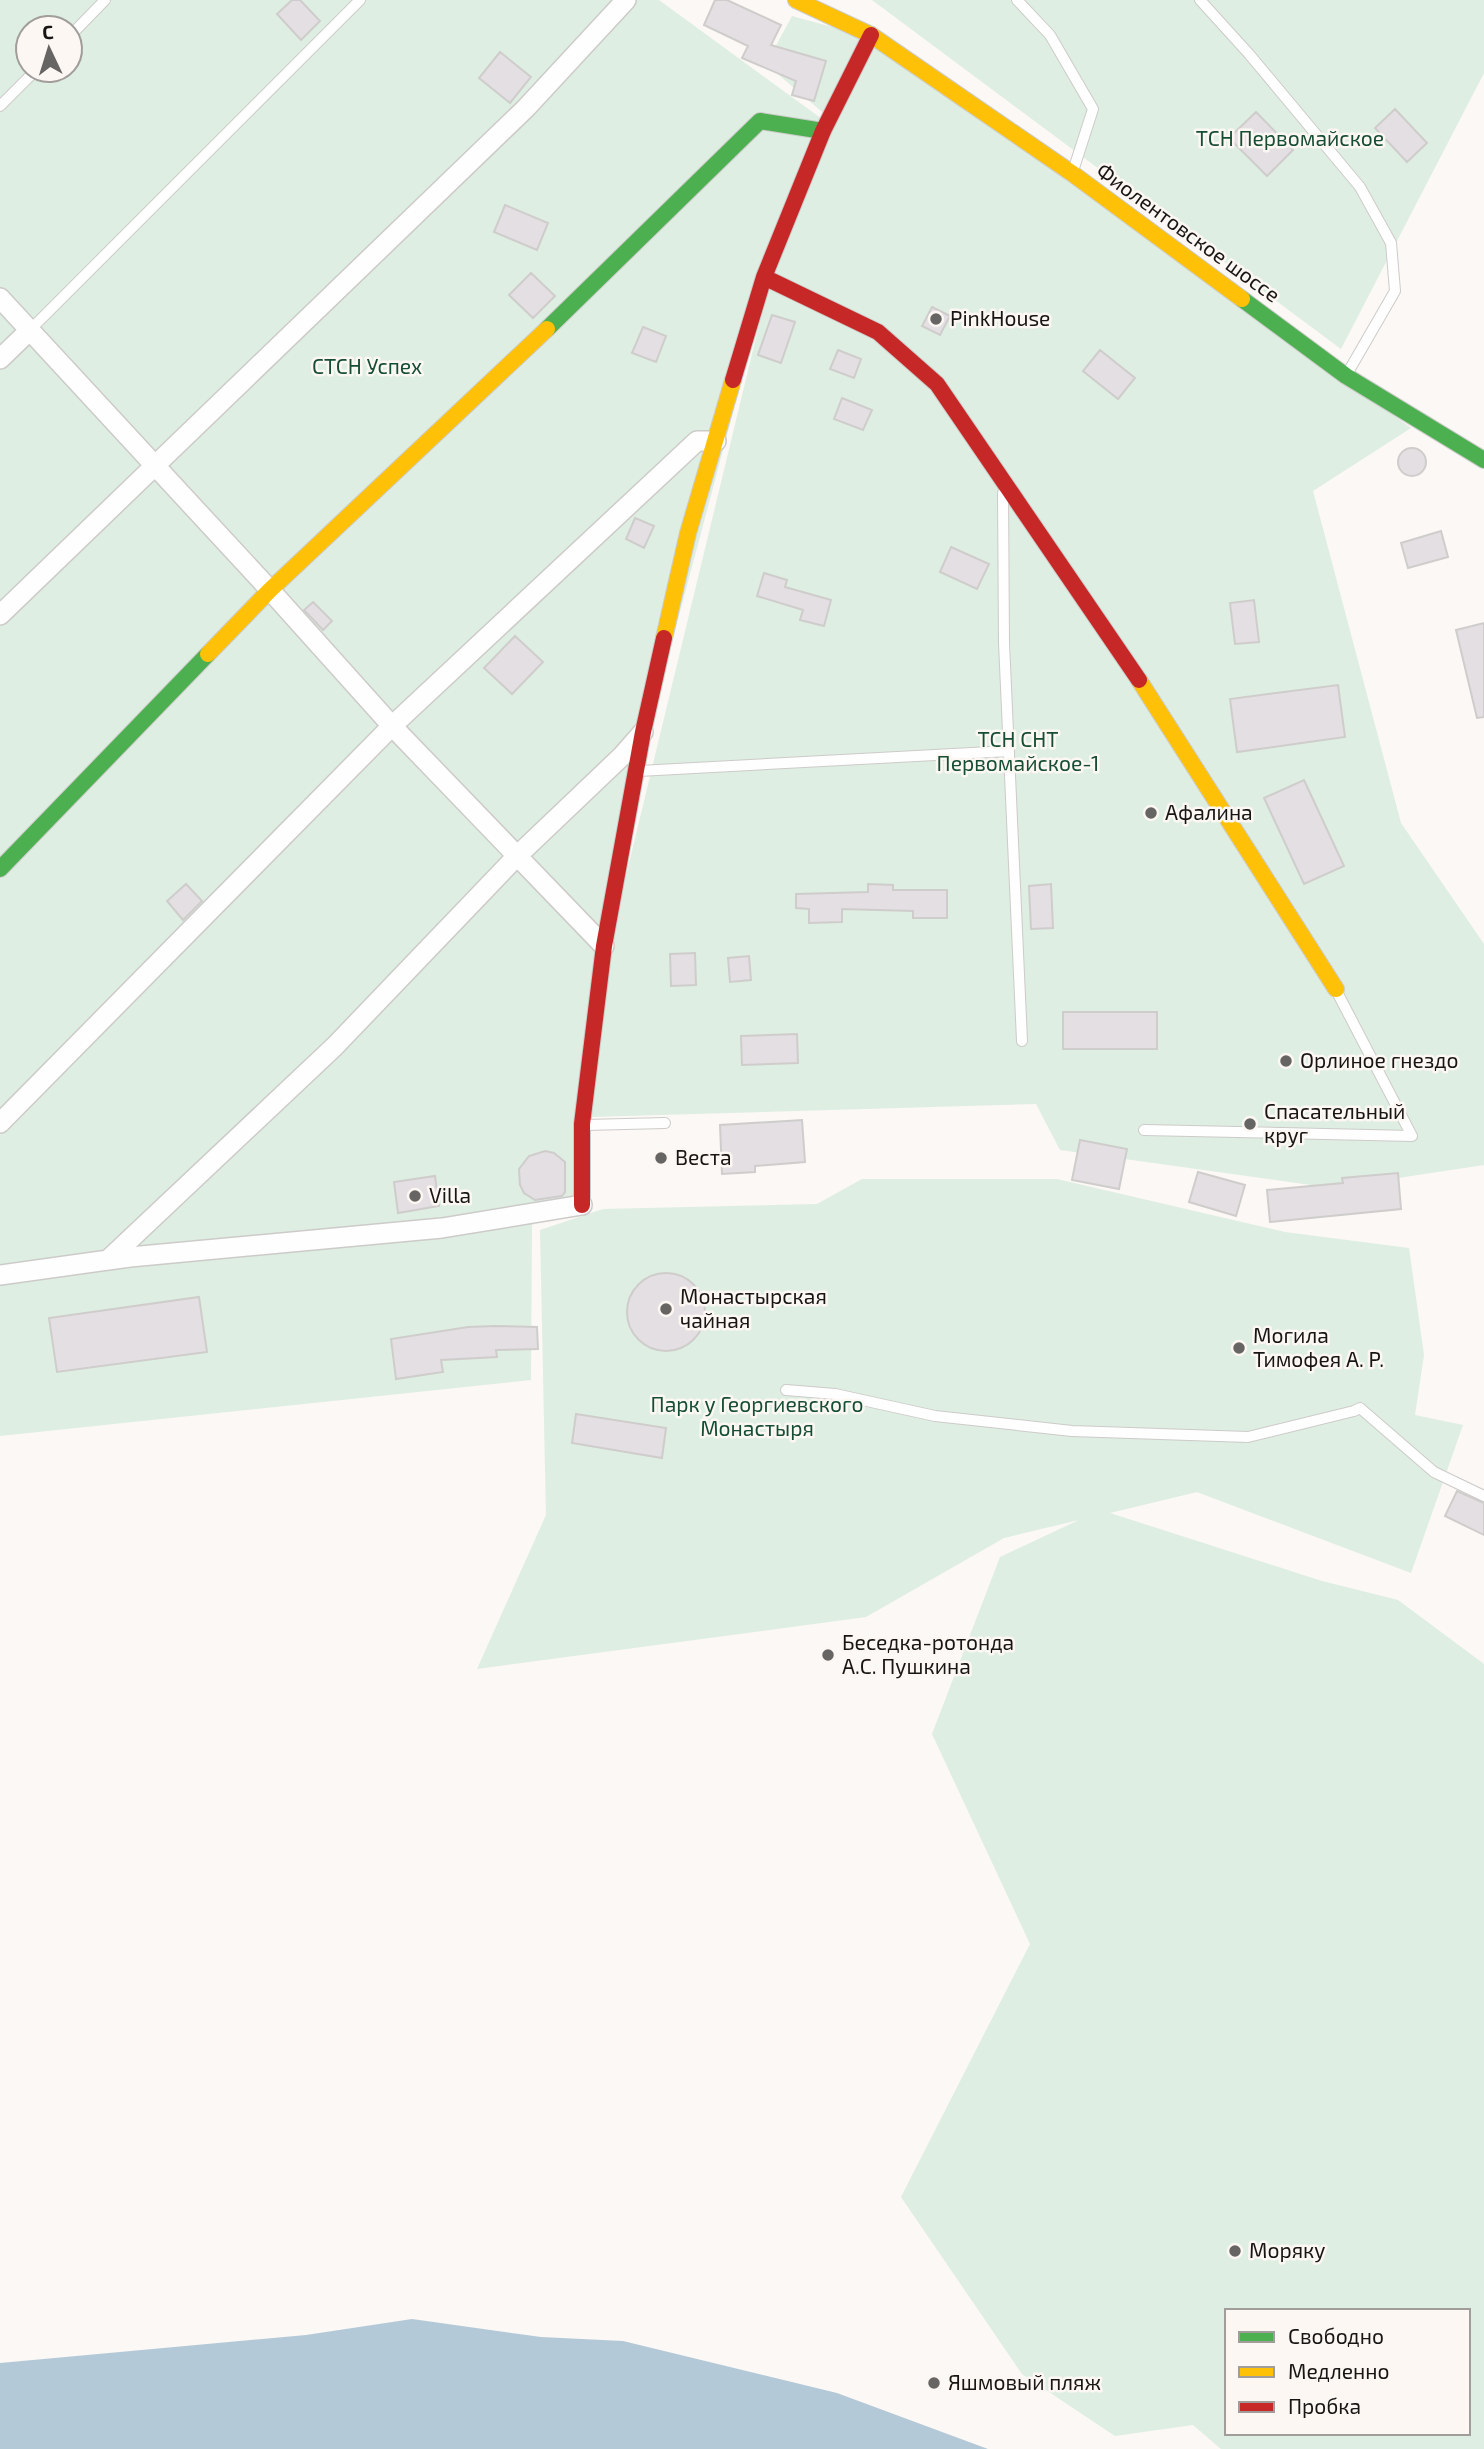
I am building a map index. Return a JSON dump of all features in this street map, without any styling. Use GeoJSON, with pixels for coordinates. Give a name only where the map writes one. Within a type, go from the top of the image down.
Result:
{"type":"FeatureCollection","features":[{"type":"Feature","properties":{"kind":"street"},"geometry":{"type":"LineString","coordinates":[[0,615],[526,108],[626,0]]}},
{"type":"Feature","properties":{"kind":"street","name":"Фиолентовское шоссе"},"geometry":{"type":"LineString","coordinates":[[796,0],[814,4],[871,35],[1073,174],[1346,376],[1484,460]]}},
{"type":"Feature","properties":{"kind":"street"},"geometry":{"type":"LineString","coordinates":[[0,1275],[108,1260],[442,1228],[582,1205],[582,1124],[604,946],[635,771],[688,533],[764,278],[823,131],[871,35]]}},
{"type":"Feature","properties":{"kind":"street"},"geometry":{"type":"LineString","coordinates":[[0,869],[270,590],[610,270],[760,121],[823,131]]}},
{"type":"Feature","properties":{"kind":"street"},"geometry":{"type":"LineString","coordinates":[[764,278],[878,332],[937,384],[1146,690],[1336,989]]}},
{"type":"Feature","properties":{"kind":"street"},"geometry":{"type":"LineString","coordinates":[[0,298],[156,465],[392,726],[604,946]]}},
{"type":"Feature","properties":{"kind":"street"},"geometry":{"type":"LineString","coordinates":[[0,359],[30,330]]}},
{"type":"Feature","properties":{"kind":"street"},"geometry":{"type":"LineString","coordinates":[[4,1111],[392,726],[697,441],[716,441]]}},
{"type":"Feature","properties":{"kind":"street"},"geometry":{"type":"LineString","coordinates":[[108,1260],[335,1046],[516,857],[643,732]]}},
{"type":"Feature","properties":{"kind":"lane"},"geometry":{"type":"LineString","coordinates":[[84,22],[106,0]]}},
{"type":"Feature","properties":{"kind":"lane"},"geometry":{"type":"LineString","coordinates":[[30,330],[360,0]]}},
{"type":"Feature","properties":{"kind":"lane"},"geometry":{"type":"LineString","coordinates":[[1017,0],[1050,35],[1093,109],[1073,174]]}},
{"type":"Feature","properties":{"kind":"lane"},"geometry":{"type":"LineString","coordinates":[[1200,0],[1249,54],[1360,187],[1391,243],[1395,291],[1346,376]]}},
{"type":"Feature","properties":{"kind":"lane"},"geometry":{"type":"LineString","coordinates":[[0,106],[22,84]]}},
{"type":"Feature","properties":{"kind":"lane"},"geometry":{"type":"LineString","coordinates":[[1003,479],[1004,643],[1022,1041]]}},
{"type":"Feature","properties":{"kind":"lane"},"geometry":{"type":"LineString","coordinates":[[635,771],[1009,751]]}},
{"type":"Feature","properties":{"kind":"lane"},"geometry":{"type":"LineString","coordinates":[[1144,1130],[1412,1136],[1336,989]]}},
{"type":"Feature","properties":{"kind":"lane"},"geometry":{"type":"LineString","coordinates":[[582,1124],[665,1123]]}},
{"type":"Feature","properties":{"kind":"lane"},"geometry":{"type":"LineString","coordinates":[[786,1390],[835,1394],[935,1416],[1072,1431],[1248,1437],[1360,1408],[1434,1472],[1484,1496]]}},
{"type":"Feature","properties":{"kind":"green space"},"geometry":{"type":"Polygon","coordinates":[[[0,0],[659,0],[833,127],[835,123],[766,64],[792,16],[854,33],[1075,183],[1411,428],[1313,491],[1401,823],[1484,944],[1484,1165],[1332,1188],[1060,1150],[1036,1104],[591,1117],[609,946],[768,288],[805,195],[767,285],[660,687],[602,959],[575,1199],[532,1225],[531,1380],[0,1436],[0,0]]]}},
{"type":"Feature","properties":{"kind":"green space","name":"ТСН Первомайское"},"geometry":{"type":"Polygon","coordinates":[[[872,0],[1484,0],[1484,73],[1341,349],[872,0]]]}},
{"type":"Feature","properties":{"kind":"green space","name":"Парк у Георгиевского Монастыря"},"geometry":{"type":"Polygon","coordinates":[[[862,1179],[1057,1179],[1285,1232],[1409,1248],[1424,1355],[1415,1415],[1463,1425],[1411,1573],[1197,1492],[1110,1513],[1322,1581],[1398,1600],[1484,1664],[1484,2449],[1221,2449],[1193,2425],[1115,2436],[1022,2374],[901,2197],[1030,1944],[932,1734],[1000,1557],[1079,1520],[1004,1538],[866,1617],[477,1669],[546,1515],[540,1230],[603,1209],[817,1204],[862,1179]]]}},
{"type":"Feature","properties":{"kind":"water"},"geometry":{"type":"Polygon","coordinates":[[[412,2319],[541,2337],[623,2341],[837,2393],[988,2449],[0,2449],[0,2363],[306,2335],[412,2319]]]}},
{"type":"Feature","properties":{"kind":"building"},"geometry":{"type":"Polygon","coordinates":[[[292,0],[300,0],[320,21],[301,40],[277,14],[292,0]]]}},
{"type":"Feature","properties":{"kind":"building"},"geometry":{"type":"Polygon","coordinates":[[[715,0],[727,0],[781,25],[771,45],[826,61],[814,101],[792,95],[796,81],[742,58],[748,46],[704,25],[715,0]]]}},
{"type":"Feature","properties":{"kind":"building"},"geometry":{"type":"Polygon","coordinates":[[[500,52],[531,77],[510,103],[479,78],[500,52]]]}},
{"type":"Feature","properties":{"kind":"building"},"geometry":{"type":"Polygon","coordinates":[[[1395,109],[1427,143],[1407,162],[1375,128],[1395,109]]]}},
{"type":"Feature","properties":{"kind":"building"},"geometry":{"type":"Polygon","coordinates":[[[1256,112],[1293,150],[1267,176],[1229,138],[1256,112]]]}},
{"type":"Feature","properties":{"kind":"building"},"geometry":{"type":"Polygon","coordinates":[[[505,205],[548,223],[537,250],[494,232],[505,205]]]}},
{"type":"Feature","properties":{"kind":"building"},"geometry":{"type":"Polygon","coordinates":[[[531,273],[555,296],[533,318],[509,295],[531,273]]]}},
{"type":"Feature","properties":{"kind":"building"},"geometry":{"type":"Polygon","coordinates":[[[932,307],[950,316],[940,335],[922,326],[932,307]]]}},
{"type":"Feature","properties":{"kind":"building"},"geometry":{"type":"Polygon","coordinates":[[[772,315],[795,322],[781,363],[758,355],[772,315]]]}},
{"type":"Feature","properties":{"kind":"building"},"geometry":{"type":"Polygon","coordinates":[[[643,327],[666,336],[656,362],[632,353],[643,327]]]}},
{"type":"Feature","properties":{"kind":"building"},"geometry":{"type":"Polygon","coordinates":[[[838,350],[861,359],[854,378],[830,369],[838,350]]]}},
{"type":"Feature","properties":{"kind":"building"},"geometry":{"type":"Polygon","coordinates":[[[1100,350],[1135,378],[1118,399],[1083,371],[1100,350]]]}},
{"type":"Feature","properties":{"kind":"building"},"geometry":{"type":"Polygon","coordinates":[[[842,398],[872,410],[863,430],[834,419],[842,398]]]}},
{"type":"Feature","properties":{"kind":"building"},"geometry":{"type":"Polygon","coordinates":[[[1412,448],[1422,452],[1426,462],[1422,472],[1412,476],[1402,472],[1398,462],[1402,452],[1412,448]]]}},
{"type":"Feature","properties":{"kind":"building"},"geometry":{"type":"Polygon","coordinates":[[[635,518],[654,526],[644,548],[626,539],[635,518]]]}},
{"type":"Feature","properties":{"kind":"building"},"geometry":{"type":"Polygon","coordinates":[[[1441,531],[1448,557],[1408,568],[1401,543],[1441,531]]]}},
{"type":"Feature","properties":{"kind":"building"},"geometry":{"type":"Polygon","coordinates":[[[951,547],[989,564],[977,589],[940,572],[951,547]]]}},
{"type":"Feature","properties":{"kind":"building"},"geometry":{"type":"Polygon","coordinates":[[[764,573],[787,580],[785,587],[831,600],[824,626],[800,620],[803,610],[757,596],[764,573]]]}},
{"type":"Feature","properties":{"kind":"building"},"geometry":{"type":"Polygon","coordinates":[[[1254,600],[1259,642],[1235,644],[1230,603],[1254,600]]]}},
{"type":"Feature","properties":{"kind":"building"},"geometry":{"type":"Polygon","coordinates":[[[313,602],[332,621],[323,630],[304,610],[313,602]]]}},
{"type":"Feature","properties":{"kind":"building"},"geometry":{"type":"Polygon","coordinates":[[[1484,623],[1484,717],[1477,718],[1456,630],[1484,623]]]}},
{"type":"Feature","properties":{"kind":"building"},"geometry":{"type":"Polygon","coordinates":[[[515,636],[543,662],[512,694],[484,668],[515,636]]]}},
{"type":"Feature","properties":{"kind":"building"},"geometry":{"type":"Polygon","coordinates":[[[1338,685],[1345,737],[1237,752],[1230,699],[1338,685]]]}},
{"type":"Feature","properties":{"kind":"building"},"geometry":{"type":"Polygon","coordinates":[[[1304,780],[1344,866],[1304,884],[1264,798],[1304,780]]]}},
{"type":"Feature","properties":{"kind":"building"},"geometry":{"type":"Polygon","coordinates":[[[186,884],[202,901],[183,920],[167,901],[186,884]]]}},
{"type":"Feature","properties":{"kind":"building"},"geometry":{"type":"Polygon","coordinates":[[[868,884],[893,885],[893,890],[947,890],[947,918],[913,918],[913,911],[842,909],[842,922],[809,923],[809,909],[796,908],[796,894],[868,892],[868,884]]]}},
{"type":"Feature","properties":{"kind":"building"},"geometry":{"type":"Polygon","coordinates":[[[1051,884],[1053,928],[1031,929],[1029,886],[1051,884]]]}},
{"type":"Feature","properties":{"kind":"building"},"geometry":{"type":"Polygon","coordinates":[[[695,953],[696,985],[671,986],[670,954],[695,953]]]}},
{"type":"Feature","properties":{"kind":"building"},"geometry":{"type":"Polygon","coordinates":[[[749,956],[751,980],[730,982],[728,958],[749,956]]]}},
{"type":"Feature","properties":{"kind":"building"},"geometry":{"type":"Polygon","coordinates":[[[1063,1012],[1157,1012],[1157,1049],[1063,1049],[1063,1012]]]}},
{"type":"Feature","properties":{"kind":"building"},"geometry":{"type":"Polygon","coordinates":[[[797,1034],[798,1063],[742,1065],[741,1036],[797,1034]]]}},
{"type":"Feature","properties":{"kind":"building"},"geometry":{"type":"Polygon","coordinates":[[[802,1120],[805,1162],[755,1166],[755,1172],[722,1174],[720,1125],[802,1120]]]}},
{"type":"Feature","properties":{"kind":"building"},"geometry":{"type":"Polygon","coordinates":[[[1080,1140],[1127,1149],[1119,1189],[1072,1180],[1080,1140]]]}},
{"type":"Feature","properties":{"kind":"building"},"geometry":{"type":"Polygon","coordinates":[[[545,1151],[554,1153],[565,1162],[565,1192],[562,1196],[535,1200],[524,1193],[520,1185],[519,1169],[529,1156],[545,1151]]]}},
{"type":"Feature","properties":{"kind":"building"},"geometry":{"type":"Polygon","coordinates":[[[1198,1172],[1245,1185],[1236,1216],[1189,1202],[1198,1172]]]}},
{"type":"Feature","properties":{"kind":"building"},"geometry":{"type":"Polygon","coordinates":[[[1398,1173],[1401,1209],[1270,1222],[1267,1190],[1343,1183],[1342,1178],[1398,1173]]]}},
{"type":"Feature","properties":{"kind":"building","name":"Villa"},"geometry":{"type":"Polygon","coordinates":[[[435,1176],[439,1206],[398,1213],[394,1182],[435,1176]]]}},
{"type":"Feature","properties":{"kind":"building","name":"Монастырская чайная"},"geometry":{"type":"Polygon","coordinates":[[[666,1273],[681,1276],[693,1285],[702,1297],[705,1312],[702,1327],[693,1339],[681,1348],[666,1351],[651,1348],[639,1339],[630,1327],[627,1312],[630,1297],[639,1285],[651,1276],[666,1273]]]}},
{"type":"Feature","properties":{"kind":"building"},"geometry":{"type":"Polygon","coordinates":[[[199,1297],[207,1352],[57,1372],[49,1318],[199,1297]]]}},
{"type":"Feature","properties":{"kind":"building"},"geometry":{"type":"Polygon","coordinates":[[[468,1327],[537,1327],[538,1349],[496,1350],[497,1357],[441,1360],[443,1372],[396,1379],[391,1339],[468,1327]]]}},
{"type":"Feature","properties":{"kind":"building"},"geometry":{"type":"Polygon","coordinates":[[[576,1414],[666,1428],[662,1458],[572,1443],[576,1414]]]}},
{"type":"Feature","properties":{"kind":"building"},"geometry":{"type":"Polygon","coordinates":[[[1457,1491],[1484,1503],[1484,1535],[1445,1516],[1457,1491]]]}},
{"type":"Feature","properties":{"kind":"traffic: fast"},"geometry":{"type":"LineString","coordinates":[[547,329],[760,121],[823,131]]}},
{"type":"Feature","properties":{"kind":"traffic: fast"},"geometry":{"type":"LineString","coordinates":[[1242,299],[1346,376],[1484,460]]}},
{"type":"Feature","properties":{"kind":"traffic: fast"},"geometry":{"type":"LineString","coordinates":[[0,869],[208,654]]}},
{"type":"Feature","properties":{"kind":"traffic: slow"},"geometry":{"type":"LineString","coordinates":[[796,0],[871,35],[1073,174],[1242,299]]}},
{"type":"Feature","properties":{"kind":"traffic: slow"},"geometry":{"type":"LineString","coordinates":[[208,654],[270,590],[547,329]]}},
{"type":"Feature","properties":{"kind":"traffic: slow"},"geometry":{"type":"LineString","coordinates":[[664,638],[688,533],[733,380]]}},
{"type":"Feature","properties":{"kind":"traffic: slow"},"geometry":{"type":"LineString","coordinates":[[1139,680],[1336,989]]}},
{"type":"Feature","properties":{"kind":"traffic: jam"},"geometry":{"type":"LineString","coordinates":[[733,380],[764,277],[823,131],[871,35]]}},
{"type":"Feature","properties":{"kind":"traffic: jam"},"geometry":{"type":"LineString","coordinates":[[764,277],[878,332],[937,384],[1139,680]]}},
{"type":"Feature","properties":{"kind":"traffic: jam"},"geometry":{"type":"LineString","coordinates":[[582,1205],[582,1124],[604,946],[643,732],[664,638]]}},
{"type":"Feature","properties":{"kind":"place","name":"PinkHouse"},"geometry":{"type":"Point","coordinates":[936,319]}},
{"type":"Feature","properties":{"kind":"place","name":"Афалина"},"geometry":{"type":"Point","coordinates":[1151,813]}},
{"type":"Feature","properties":{"kind":"place","name":"Орлиное гнездо"},"geometry":{"type":"Point","coordinates":[1286,1061]}},
{"type":"Feature","properties":{"kind":"place","name":"Спасательный круг"},"geometry":{"type":"Point","coordinates":[1250,1124]}},
{"type":"Feature","properties":{"kind":"place","name":"Веста"},"geometry":{"type":"Point","coordinates":[661,1158]}},
{"type":"Feature","properties":{"kind":"place","name":"Villa"},"geometry":{"type":"Point","coordinates":[415,1196]}},
{"type":"Feature","properties":{"kind":"place","name":"Монастырская чайная"},"geometry":{"type":"Point","coordinates":[666,1309]}},
{"type":"Feature","properties":{"kind":"place","name":"Могила Тимофея А. Р."},"geometry":{"type":"Point","coordinates":[1239,1348]}},
{"type":"Feature","properties":{"kind":"place","name":"Беседка-ротонда А.С. Пушкина"},"geometry":{"type":"Point","coordinates":[828,1655]}},
{"type":"Feature","properties":{"kind":"place","name":"Моряку"},"geometry":{"type":"Point","coordinates":[1235,2251]}},
{"type":"Feature","properties":{"kind":"place","name":"Яшмовый пляж"},"geometry":{"type":"Point","coordinates":[934,2383]}},
{"type":"Feature","properties":{"kind":"park label","name":"СТСН Успех"},"geometry":{"type":"Point","coordinates":[367,367]}},
{"type":"Feature","properties":{"kind":"park label","name":"ТСН СНТ Первомайское-1"},"geometry":{"type":"Point","coordinates":[1018,752]}}]}
